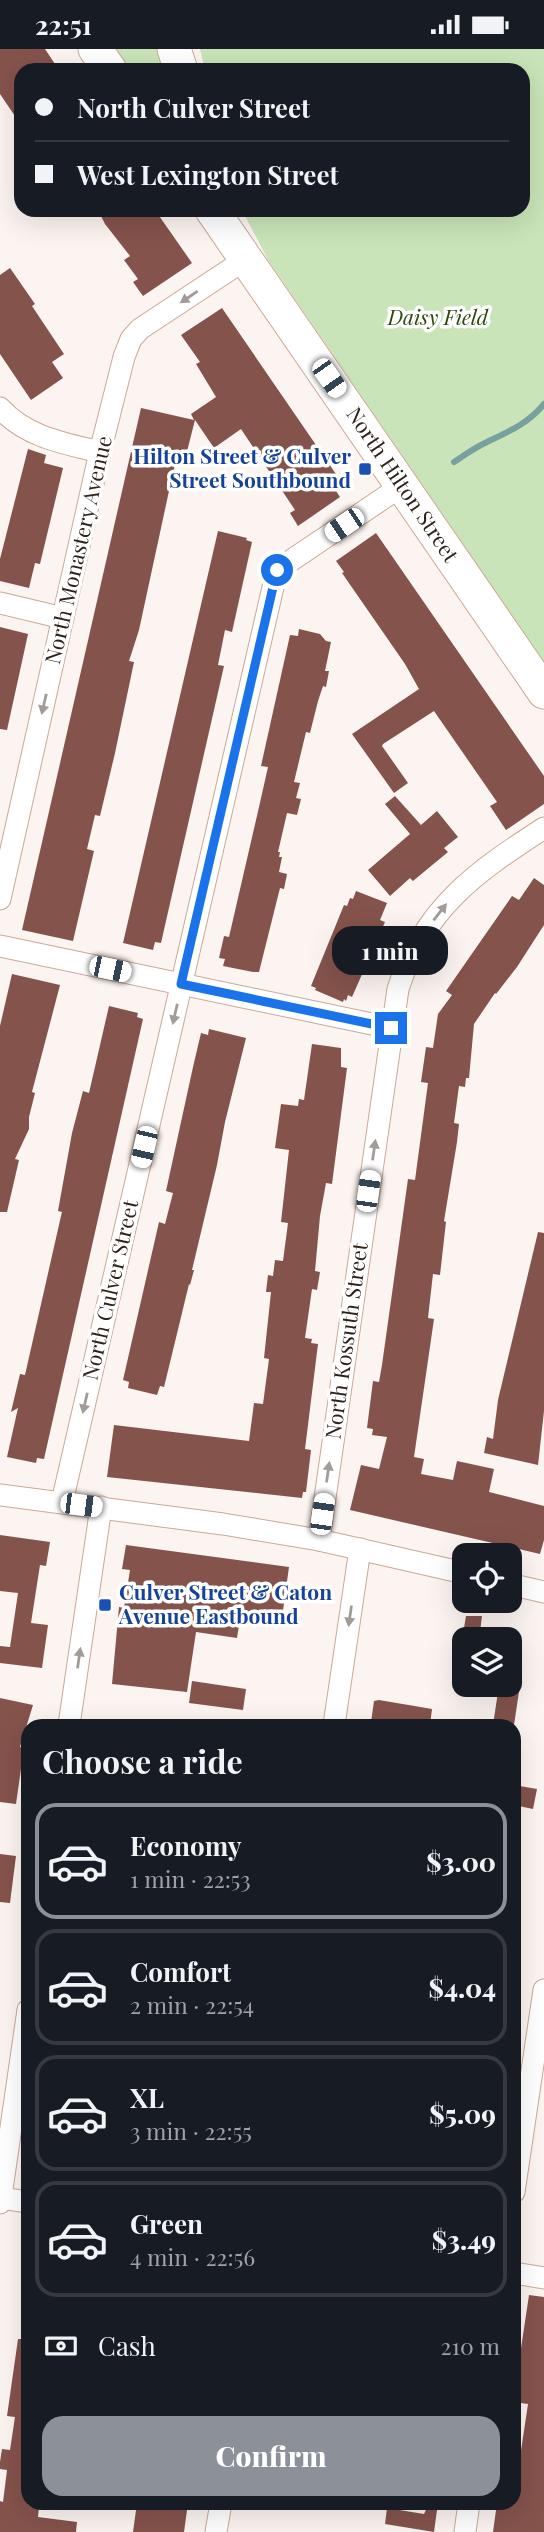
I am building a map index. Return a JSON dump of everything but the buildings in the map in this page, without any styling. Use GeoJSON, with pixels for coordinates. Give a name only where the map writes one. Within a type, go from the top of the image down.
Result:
{"type":"FeatureCollection","features":[{"type":"Feature","properties":{"kind":"main road","name":"North Hilton Street"},"geometry":{"type":"LineString","coordinates":[[220,217],[246,259],[544,692]]}},
{"type":"Feature","properties":{"kind":"street","name":"North Monastery Avenue"},"geometry":{"type":"LineString","coordinates":[[0,898],[100,452],[124,357],[131,339],[140,330],[246,259]]}},
{"type":"Feature","properties":{"kind":"street"},"geometry":{"type":"LineString","coordinates":[[0,408],[17,424],[33,433],[100,452]]}},
{"type":"Feature","properties":{"kind":"street","name":"North Culver Street"},"geometry":{"type":"LineString","coordinates":[[62,1502],[277,570],[403,485]]}},
{"type":"Feature","properties":{"kind":"street"},"geometry":{"type":"LineString","coordinates":[[0,603],[63,618]]}},
{"type":"Feature","properties":{"kind":"street","name":"North Kossuth Street"},"geometry":{"type":"LineString","coordinates":[[319,1540],[391,1028],[407,959],[437,915],[463,885],[489,863],[544,828]]}},
{"type":"Feature","properties":{"kind":"street"},"geometry":{"type":"LineString","coordinates":[[0,946],[391,1028]]}},
{"type":"Feature","properties":{"kind":"street"},"geometry":{"type":"LineString","coordinates":[[0,1495],[101,1507],[319,1540],[452,1570]]}},
{"type":"Feature","properties":{"kind":"street"},"geometry":{"type":"LineString","coordinates":[[70,1719],[101,1507]]}},
{"type":"Feature","properties":{"kind":"street"},"geometry":{"type":"LineString","coordinates":[[335,1719],[360,1549]]}},
{"type":"Feature","properties":{"kind":"street"},"geometry":{"type":"LineString","coordinates":[[522,1587],[544,1592]]}},
{"type":"Feature","properties":{"kind":"street"},"geometry":{"type":"LineString","coordinates":[[521,2145],[544,1990]]}},
{"type":"Feature","properties":{"kind":"street"},"geometry":{"type":"LineString","coordinates":[[0,2203],[21,2057]]}},
{"type":"Feature","properties":{"kind":"street"},"geometry":{"type":"LineString","coordinates":[[0,2198],[21,2201]]}},
{"type":"Feature","properties":{"kind":"street"},"geometry":{"type":"LineString","coordinates":[[521,2274],[544,2278]]}},
{"type":"Feature","properties":{"kind":"street"},"geometry":{"type":"LineString","coordinates":[[216,2532],[220,2510]]}},
{"type":"Feature","properties":{"kind":"street"},"geometry":{"type":"LineString","coordinates":[[465,2532],[468,2510]]}},
{"type":"Feature","properties":{"kind":"green space"},"geometry":{"type":"Polygon","coordinates":[[[115,49],[164,49],[167,63],[121,63],[115,49]]]}},
{"type":"Feature","properties":{"kind":"green space","name":"Daisy Field"},"geometry":{"type":"Polygon","coordinates":[[[200,49],[544,49],[544,662],[268,260],[246,217],[530,217],[530,63],[203,63],[200,49]]]}},
{"type":"Feature","properties":{"kind":"waterway"},"geometry":{"type":"LineString","coordinates":[[454,462],[523,423],[544,404]]}},
{"type":"Feature","properties":{"kind":"place","name":"Hilton Street & Culver Street Southbound"},"geometry":{"type":"Point","coordinates":[365,469]}},
{"type":"Feature","properties":{"kind":"place","name":"Culver Street & Caton Avenue Eastbound"},"geometry":{"type":"Point","coordinates":[105,1605]}},
{"type":"Feature","properties":{"kind":"route"},"geometry":{"type":"LineString","coordinates":[[277,570],[181,984],[391,1028]]}}]}
